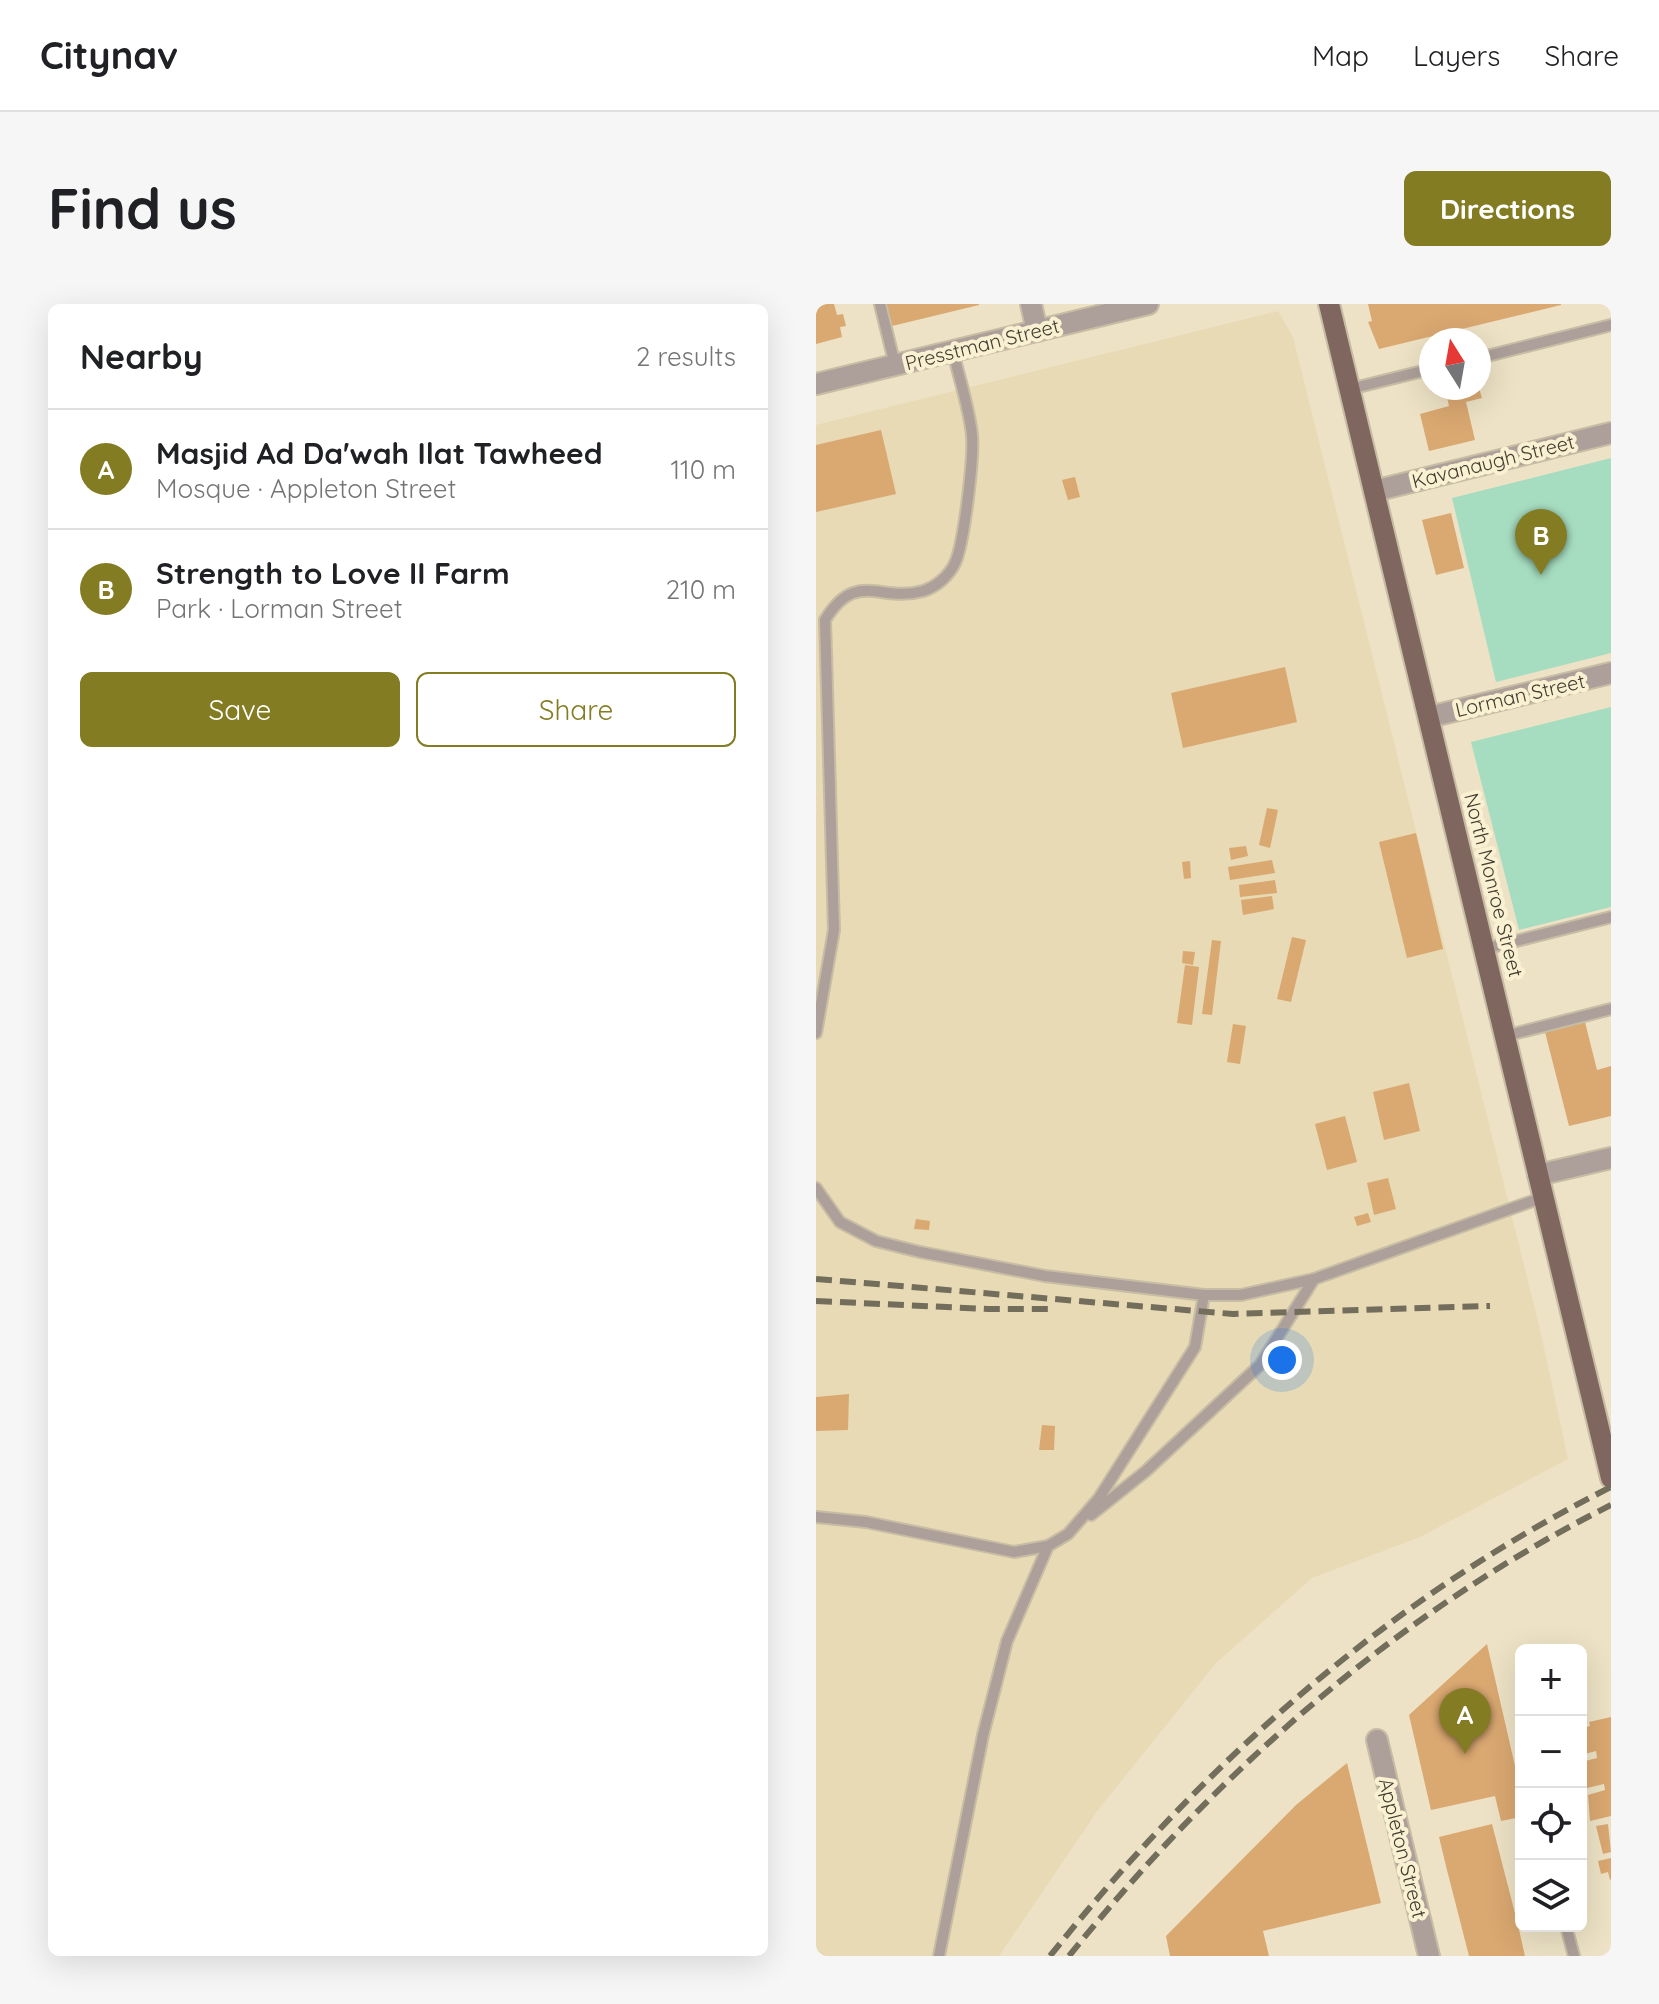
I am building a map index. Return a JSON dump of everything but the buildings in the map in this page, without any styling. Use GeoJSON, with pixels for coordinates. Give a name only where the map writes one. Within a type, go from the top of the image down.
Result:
{"type":"FeatureCollection","features":[{"type":"Feature","properties":{"kind":"main road","name":"North Monroe Street"},"geometry":{"type":"LineString","coordinates":[[1329,304],[1611,1478]]}},
{"type":"Feature","properties":{"kind":"street"},"geometry":{"type":"LineString","coordinates":[[1031,304],[1037,331]]}},
{"type":"Feature","properties":{"kind":"street","name":"Presstman Street"},"geometry":{"type":"LineString","coordinates":[[816,384],[1148,304]]}},
{"type":"Feature","properties":{"kind":"street","name":"Kavanaugh Street"},"geometry":{"type":"LineString","coordinates":[[1374,491],[1611,433]]}},
{"type":"Feature","properties":{"kind":"street","name":"Lorman Street"},"geometry":{"type":"LineString","coordinates":[[1429,717],[1611,673]]}},
{"type":"Feature","properties":{"kind":"street"},"geometry":{"type":"LineString","coordinates":[[1538,1175],[1611,1158]]}},
{"type":"Feature","properties":{"kind":"street","name":"Appleton Street"},"geometry":{"type":"LineString","coordinates":[[1377,1740],[1429,1956]]}},
{"type":"Feature","properties":{"kind":"lane"},"geometry":{"type":"LineString","coordinates":[[880,304],[895,365]]}},
{"type":"Feature","properties":{"kind":"lane"},"geometry":{"type":"LineString","coordinates":[[1491,355],[1611,325]]}},
{"type":"Feature","properties":{"kind":"lane"},"geometry":{"type":"LineString","coordinates":[[816,1033],[834,930],[825,620],[837,600],[849,593],[925,590],[941,581],[954,565],[961,546],[972,437],[953,351]]}},
{"type":"Feature","properties":{"kind":"lane"},"geometry":{"type":"LineString","coordinates":[[1350,389],[1419,372]]}},
{"type":"Feature","properties":{"kind":"lane"},"geometry":{"type":"LineString","coordinates":[[1484,949],[1611,917]]}},
{"type":"Feature","properties":{"kind":"lane"},"geometry":{"type":"LineString","coordinates":[[1505,1036],[1611,1009]]}},
{"type":"Feature","properties":{"kind":"lane"},"geometry":{"type":"LineString","coordinates":[[816,1188],[840,1222],[876,1241],[1045,1276],[1204,1295],[1241,1295],[1314,1279],[1544,1197]]}},
{"type":"Feature","properties":{"kind":"lane"},"geometry":{"type":"LineString","coordinates":[[816,1517],[866,1522],[1014,1552],[1048,1546],[1068,1534],[1146,1471],[1260,1365],[1314,1279]]}},
{"type":"Feature","properties":{"kind":"lane"},"geometry":{"type":"LineString","coordinates":[[1068,1534],[1099,1498],[1195,1347],[1204,1295]]}},
{"type":"Feature","properties":{"kind":"lane"},"geometry":{"type":"LineString","coordinates":[[939,1956],[983,1735],[1007,1641],[1048,1546]]}},
{"type":"Feature","properties":{"kind":"lane"},"geometry":{"type":"LineString","coordinates":[[1568,1932],[1574,1956]]}},
{"type":"Feature","properties":{"kind":"shaded area"},"geometry":{"type":"Polygon","coordinates":[[[1278,311],[1293,337],[1539,1325],[1568,1459],[1420,1537],[1312,1578],[1216,1663],[1098,1810],[999,1956],[816,1956],[816,425],[1278,311]]]}},
{"type":"Feature","properties":{"kind":"green space"},"geometry":{"type":"Polygon","coordinates":[[[1611,458],[1611,653],[1496,682],[1452,498],[1611,458]]]}},
{"type":"Feature","properties":{"kind":"green space"},"geometry":{"type":"Polygon","coordinates":[[[1611,707],[1611,907],[1519,930],[1471,742],[1611,707]]]}},
{"type":"Feature","properties":{"kind":"railway"},"geometry":{"type":"LineString","coordinates":[[816,1279],[1233,1314],[1490,1306]]}},
{"type":"Feature","properties":{"kind":"railway"},"geometry":{"type":"LineString","coordinates":[[816,1301],[1052,1309]]}},
{"type":"Feature","properties":{"kind":"railway"},"geometry":{"type":"LineString","coordinates":[[1050,1956],[1171,1817],[1305,1691],[1377,1633],[1451,1580],[1529,1531],[1611,1487]]}},
{"type":"Feature","properties":{"kind":"railway"},"geometry":{"type":"LineString","coordinates":[[1069,1956],[1126,1888],[1187,1823],[1250,1760],[1316,1701],[1385,1646],[1457,1595],[1611,1505]]}},
{"type":"Feature","properties":{"kind":"place","name":"Strength to Love II Farm"},"geometry":{"type":"Point","coordinates":[1541,575]}},
{"type":"Feature","properties":{"kind":"place","name":"Masjid Ad Da'wah Ilat Tawheed"},"geometry":{"type":"Point","coordinates":[1465,1754]}}]}
